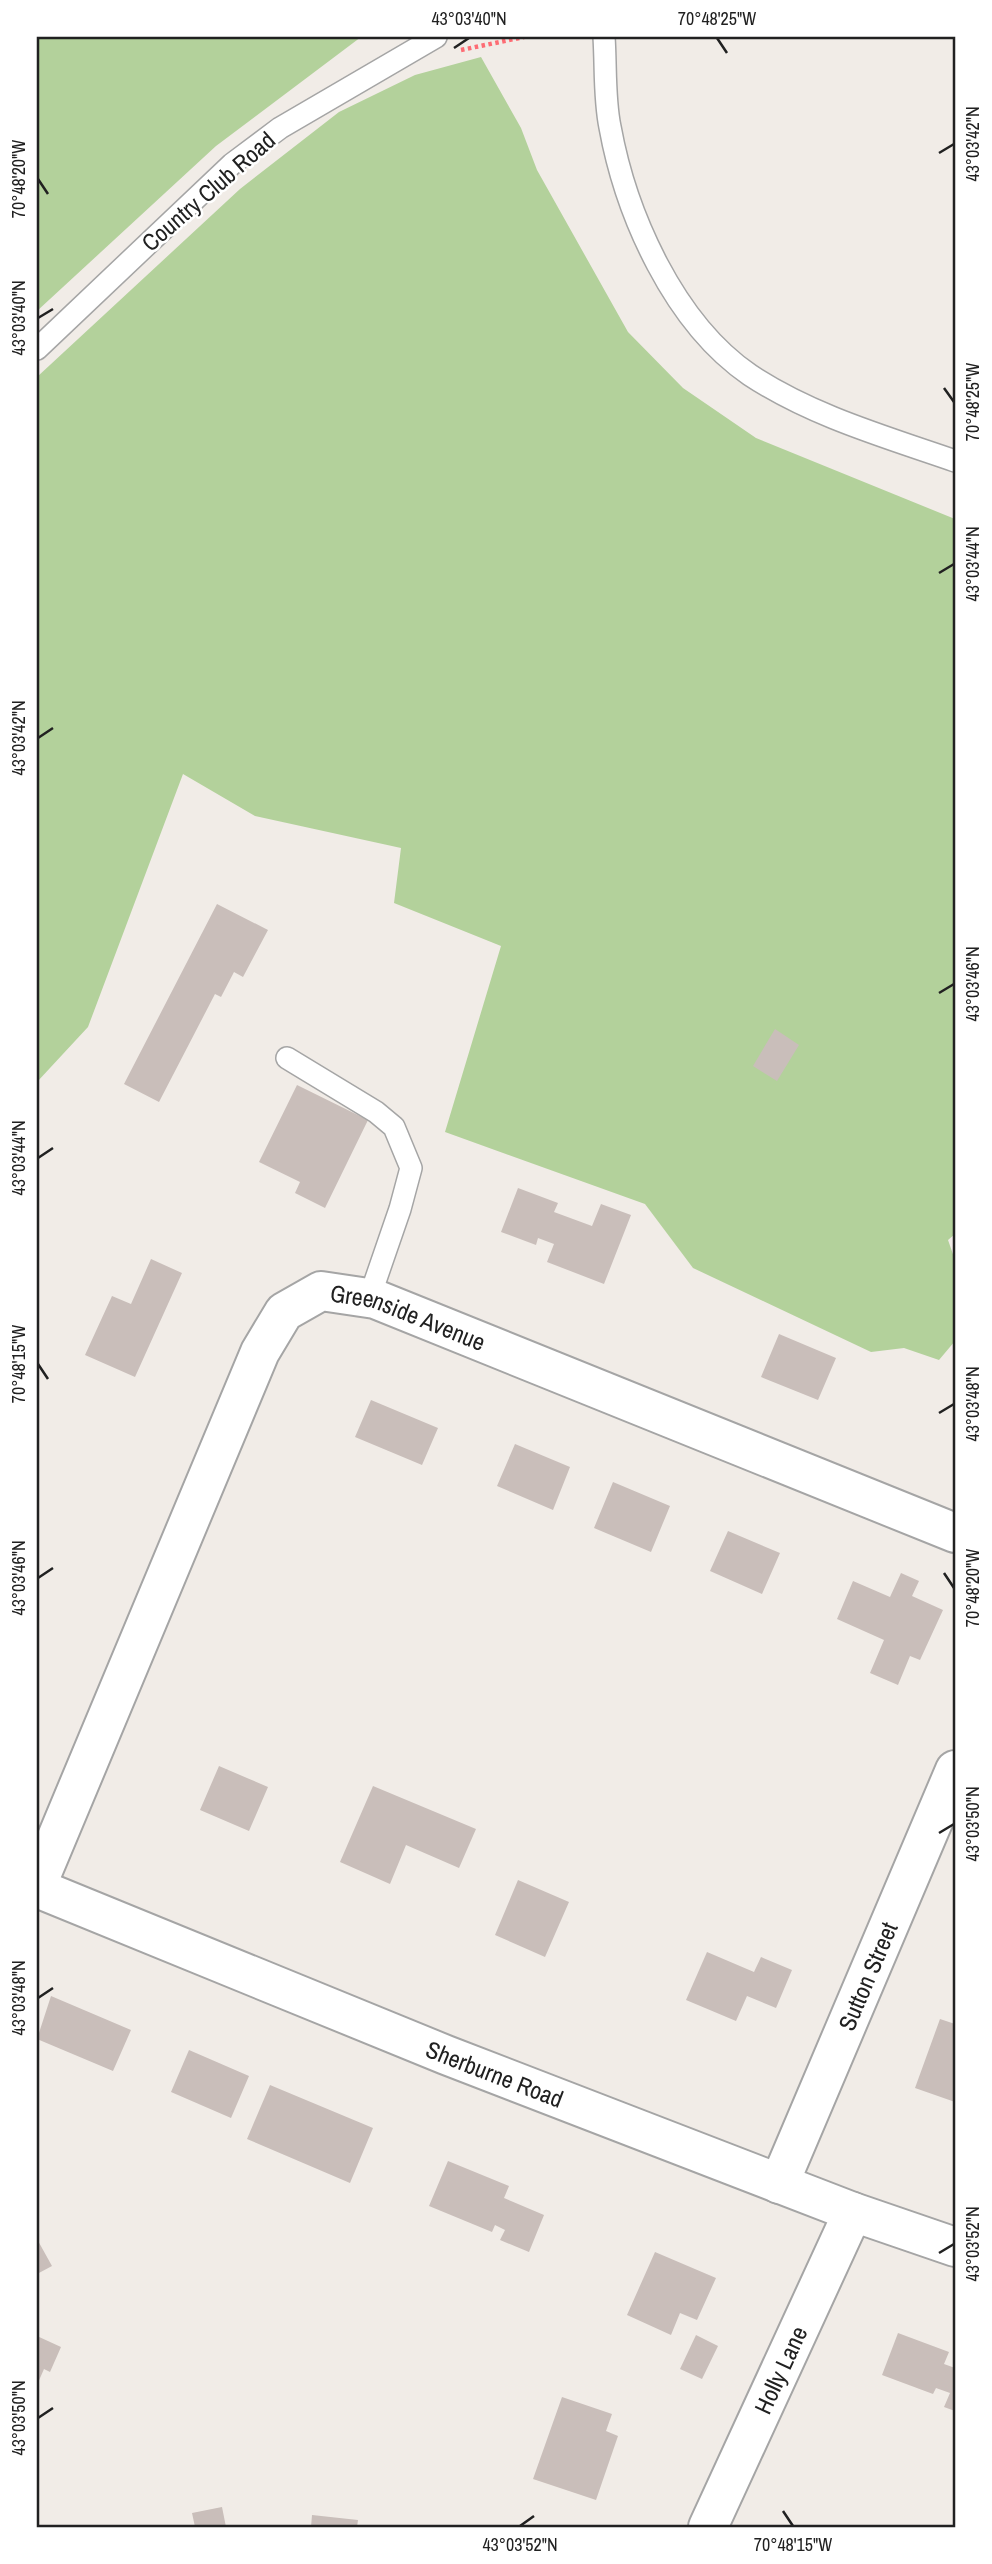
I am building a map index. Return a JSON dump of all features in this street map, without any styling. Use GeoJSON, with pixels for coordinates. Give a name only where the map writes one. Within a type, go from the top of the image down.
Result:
{"type":"FeatureCollection","features":[{"type":"Feature","properties":{"kind":"street","name":"Greenside Avenue"},"geometry":{"type":"LineString","coordinates":[[37,1887],[260,1352],[284,1312],[321,1291],[369,1298],[955,1533]]}},
{"type":"Feature","properties":{"kind":"street","name":"Sutton Street"},"geometry":{"type":"LineString","coordinates":[[779,2184],[955,1770]]}},
{"type":"Feature","properties":{"kind":"street","name":"Sherburne Road"},"geometry":{"type":"LineString","coordinates":[[37,1887],[232,1970],[779,2184],[955,2247]]}},
{"type":"Feature","properties":{"kind":"street","name":"Holly Lane"},"geometry":{"type":"LineString","coordinates":[[708,2527],[853,2212]]}},
{"type":"Feature","properties":{"kind":"lane","name":"Country Club Road"},"geometry":{"type":"LineString","coordinates":[[37,349],[232,164],[290,121],[436,37]]}},
{"type":"Feature","properties":{"kind":"lane"},"geometry":{"type":"LineString","coordinates":[[604,37],[609,126],[624,178],[663,278],[688,316],[749,374],[793,399],[836,420],[955,461]]}},
{"type":"Feature","properties":{"kind":"lane"},"geometry":{"type":"LineString","coordinates":[[286,1058],[376,1112],[394,1127],[411,1168],[400,1209],[369,1298]]}},
{"type":"Feature","properties":{"kind":"path"},"geometry":{"type":"LineString","coordinates":[[458,44],[462,51],[524,37]]}},
{"type":"Feature","properties":{"kind":"green space"},"geometry":{"type":"Polygon","coordinates":[[[37,37],[361,37],[216,146],[37,311],[37,37]]]}},
{"type":"Feature","properties":{"kind":"green space"},"geometry":{"type":"Polygon","coordinates":[[[481,57],[521,128],[537,170],[628,332],[683,388],[756,438],[955,519],[955,1234],[948,1240],[955,1260],[955,1341],[939,1360],[904,1348],[871,1352],[693,1268],[645,1204],[445,1132],[501,946],[394,903],[401,848],[255,816],[183,774],[88,1027],[37,1082],[37,377],[240,189],[339,112],[415,75],[481,57]]]}},
{"type":"Feature","properties":{"kind":"building"},"geometry":{"type":"Polygon","coordinates":[[[217,904],[268,930],[243,977],[234,972],[221,997],[215,994],[159,1102],[124,1084],[217,904]]]}},
{"type":"Feature","properties":{"kind":"building"},"geometry":{"type":"Polygon","coordinates":[[[775,1029],[799,1045],[777,1081],[753,1066],[775,1029]]]}},
{"type":"Feature","properties":{"kind":"building"},"geometry":{"type":"Polygon","coordinates":[[[297,1085],[368,1120],[325,1208],[295,1193],[300,1182],[259,1162],[297,1085]]]}},
{"type":"Feature","properties":{"kind":"building"},"geometry":{"type":"Polygon","coordinates":[[[518,1188],[558,1203],[554,1212],[592,1226],[601,1204],[631,1215],[604,1284],[547,1262],[554,1244],[538,1238],[536,1245],[501,1232],[518,1188]]]}},
{"type":"Feature","properties":{"kind":"building"},"geometry":{"type":"Polygon","coordinates":[[[151,1259],[182,1273],[135,1377],[85,1355],[112,1296],[131,1304],[151,1259]]]}},
{"type":"Feature","properties":{"kind":"building"},"geometry":{"type":"Polygon","coordinates":[[[779,1334],[836,1358],[818,1400],[761,1377],[779,1334]]]}},
{"type":"Feature","properties":{"kind":"building"},"geometry":{"type":"Polygon","coordinates":[[[371,1400],[438,1428],[422,1465],[355,1437],[371,1400]]]}},
{"type":"Feature","properties":{"kind":"building"},"geometry":{"type":"Polygon","coordinates":[[[515,1444],[570,1467],[553,1510],[497,1486],[515,1444]]]}},
{"type":"Feature","properties":{"kind":"building"},"geometry":{"type":"Polygon","coordinates":[[[613,1482],[670,1506],[651,1552],[594,1528],[613,1482]]]}},
{"type":"Feature","properties":{"kind":"building"},"geometry":{"type":"Polygon","coordinates":[[[728,1531],[780,1553],[762,1594],[710,1571],[728,1531]]]}},
{"type":"Feature","properties":{"kind":"building"},"geometry":{"type":"Polygon","coordinates":[[[901,1573],[919,1581],[912,1596],[943,1610],[920,1660],[910,1656],[898,1685],[870,1673],[884,1640],[837,1619],[853,1581],[890,1597],[901,1573]]]}},
{"type":"Feature","properties":{"kind":"building"},"geometry":{"type":"Polygon","coordinates":[[[219,1766],[268,1787],[249,1831],[200,1810],[219,1766]]]}},
{"type":"Feature","properties":{"kind":"building"},"geometry":{"type":"Polygon","coordinates":[[[373,1786],[476,1829],[459,1868],[406,1845],[390,1884],[340,1862],[373,1786]]]}},
{"type":"Feature","properties":{"kind":"building"},"geometry":{"type":"Polygon","coordinates":[[[518,1880],[569,1902],[545,1957],[495,1935],[518,1880]]]}},
{"type":"Feature","properties":{"kind":"building"},"geometry":{"type":"Polygon","coordinates":[[[707,1952],[754,1972],[761,1957],[792,1970],[776,2008],[747,1996],[736,2021],[686,2000],[707,1952]]]}},
{"type":"Feature","properties":{"kind":"building"},"geometry":{"type":"Polygon","coordinates":[[[51,1996],[131,2030],[113,2071],[37,2039],[51,1996]]]}},
{"type":"Feature","properties":{"kind":"building"},"geometry":{"type":"Polygon","coordinates":[[[940,2019],[955,2024],[955,2102],[915,2088],[940,2019]]]}},
{"type":"Feature","properties":{"kind":"building"},"geometry":{"type":"Polygon","coordinates":[[[189,2050],[249,2076],[231,2118],[171,2092],[189,2050]]]}},
{"type":"Feature","properties":{"kind":"building"},"geometry":{"type":"Polygon","coordinates":[[[270,2085],[373,2128],[350,2183],[247,2139],[270,2085]]]}},
{"type":"Feature","properties":{"kind":"building"},"geometry":{"type":"Polygon","coordinates":[[[448,2161],[509,2186],[504,2198],[544,2215],[529,2252],[500,2240],[505,2230],[495,2225],[492,2232],[429,2206],[448,2161]]]}},
{"type":"Feature","properties":{"kind":"building"},"geometry":{"type":"Polygon","coordinates":[[[37,2239],[52,2266],[37,2274],[37,2239]]]}},
{"type":"Feature","properties":{"kind":"building"},"geometry":{"type":"Polygon","coordinates":[[[655,2252],[716,2278],[697,2320],[680,2313],[671,2335],[627,2315],[655,2252]]]}},
{"type":"Feature","properties":{"kind":"building"},"geometry":{"type":"Polygon","coordinates":[[[898,2333],[949,2352],[944,2364],[955,2368],[955,2411],[944,2407],[950,2393],[936,2388],[933,2394],[882,2375],[898,2333]]]}},
{"type":"Feature","properties":{"kind":"building"},"geometry":{"type":"Polygon","coordinates":[[[696,2335],[718,2346],[702,2379],[680,2369],[696,2335]]]}},
{"type":"Feature","properties":{"kind":"building"},"geometry":{"type":"Polygon","coordinates":[[[37,2336],[61,2347],[50,2372],[44,2369],[37,2385],[37,2336]]]}},
{"type":"Feature","properties":{"kind":"building"},"geometry":{"type":"Polygon","coordinates":[[[562,2397],[612,2414],[606,2431],[618,2436],[596,2500],[533,2479],[562,2397]]]}},
{"type":"Feature","properties":{"kind":"building"},"geometry":{"type":"Polygon","coordinates":[[[222,2507],[226,2527],[195,2527],[192,2513],[222,2507]]]}},
{"type":"Feature","properties":{"kind":"building"},"geometry":{"type":"Polygon","coordinates":[[[312,2515],[358,2520],[357,2527],[311,2527],[312,2515]]]}}]}
